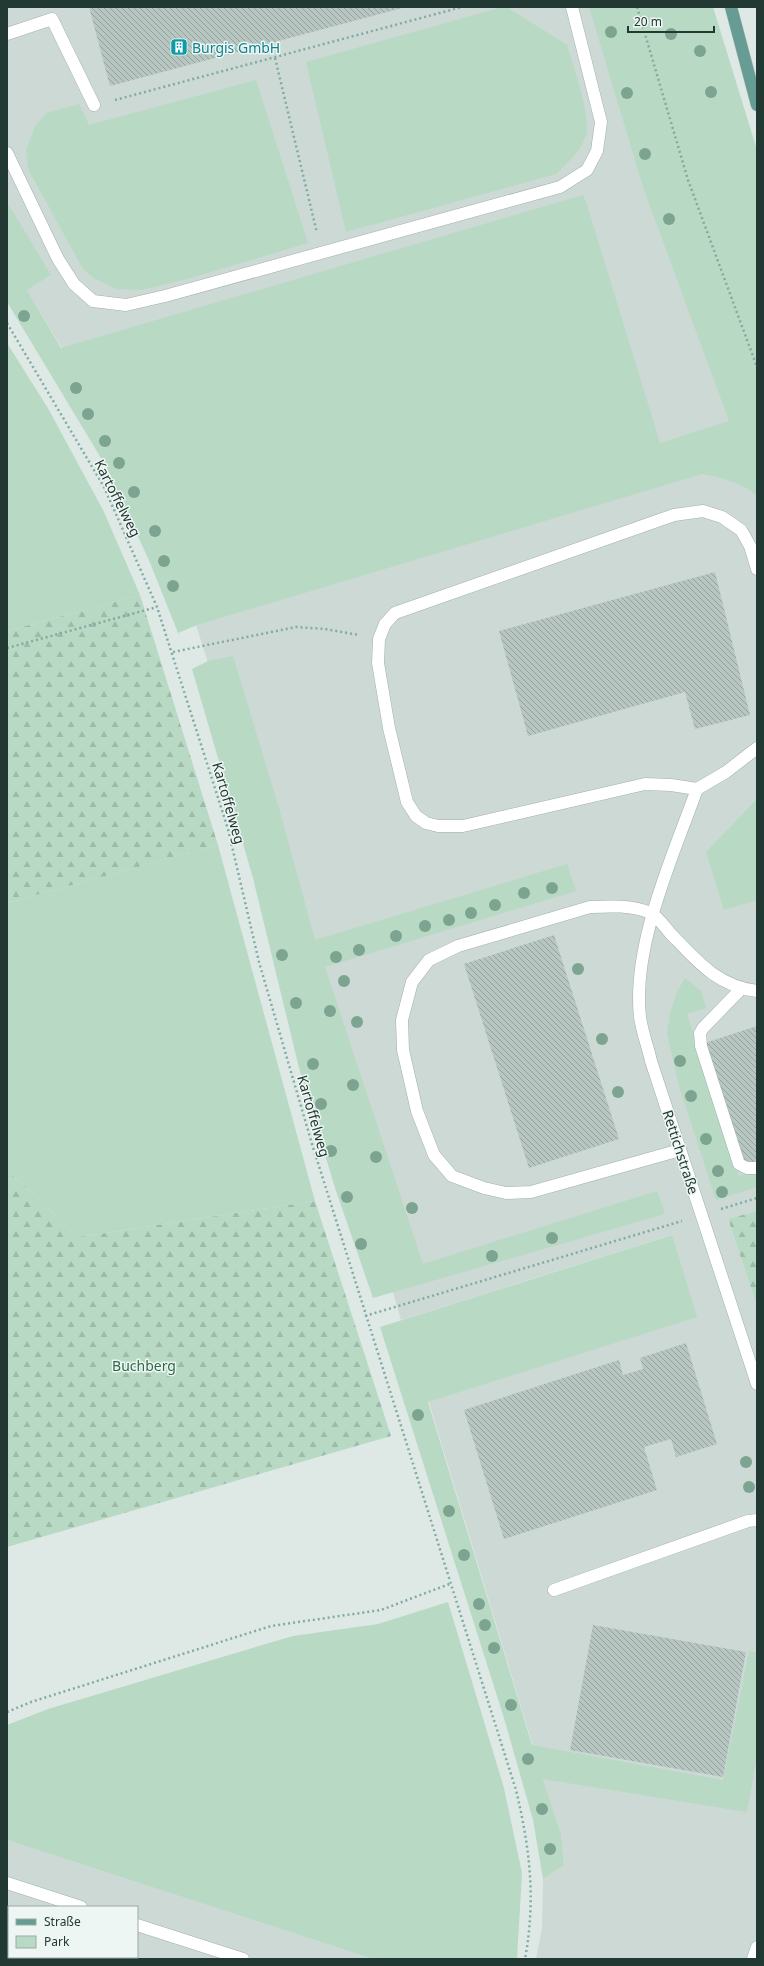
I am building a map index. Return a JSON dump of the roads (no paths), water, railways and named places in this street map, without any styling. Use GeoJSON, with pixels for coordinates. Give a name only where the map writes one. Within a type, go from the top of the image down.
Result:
{"type":"FeatureCollection","features":[{"type":"Feature","properties":{"kind":"main road"},"geometry":{"type":"LineString","coordinates":[[731,7],[757,105]]}},
{"type":"Feature","properties":{"kind":"street"},"geometry":{"type":"LineString","coordinates":[[7,153],[58,259],[74,284],[94,301],[126,305],[560,187],[587,170],[597,152],[601,122],[572,7]]}},
{"type":"Feature","properties":{"kind":"street"},"geometry":{"type":"LineString","coordinates":[[7,34],[52,19],[94,105]]}},
{"type":"Feature","properties":{"kind":"street"},"geometry":{"type":"LineString","coordinates":[[757,569],[750,546],[741,530],[722,517],[703,511],[674,515],[395,613],[385,624],[379,639],[378,663],[389,728],[407,802],[416,816],[426,823],[438,826],[463,826],[645,784],[671,785],[696,789],[726,772],[757,748]]}},
{"type":"Feature","properties":{"kind":"street","name":"Rettichstraße"},"geometry":{"type":"LineString","coordinates":[[696,789],[652,914],[641,981],[640,1018],[651,1062],[757,1384]]}},
{"type":"Feature","properties":{"kind":"street"},"geometry":{"type":"LineString","coordinates":[[680,1150],[531,1192],[506,1193],[484,1188],[452,1176],[434,1155],[417,1111],[403,1050],[402,1020],[412,982],[429,960],[458,946],[590,907],[610,906],[632,908],[652,914],[700,965],[726,983],[741,989],[757,991]]}},
{"type":"Feature","properties":{"kind":"street"},"geometry":{"type":"LineString","coordinates":[[741,989],[702,1028],[700,1033],[701,1046],[739,1164],[747,1168],[757,1168]]}},
{"type":"Feature","properties":{"kind":"street"},"geometry":{"type":"LineString","coordinates":[[554,1590],[748,1521],[757,1520]]}},
{"type":"Feature","properties":{"kind":"street"},"geometry":{"type":"LineString","coordinates":[[7,1883],[78,1906]]}},
{"type":"Feature","properties":{"kind":"street"},"geometry":{"type":"LineString","coordinates":[[138,1926],[243,1959]]}},
{"type":"Feature","properties":{"kind":"street"},"geometry":{"type":"LineString","coordinates":[[753,1959],[757,1947]]}},
{"type":"Feature","properties":{"kind":"place","name":"Burgis GmbH"},"geometry":{"type":"Point","coordinates":[179,47]}},
{"type":"Feature","properties":{"kind":"park label","name":"Buchberg"},"geometry":{"type":"Point","coordinates":[144,1365]}}]}
